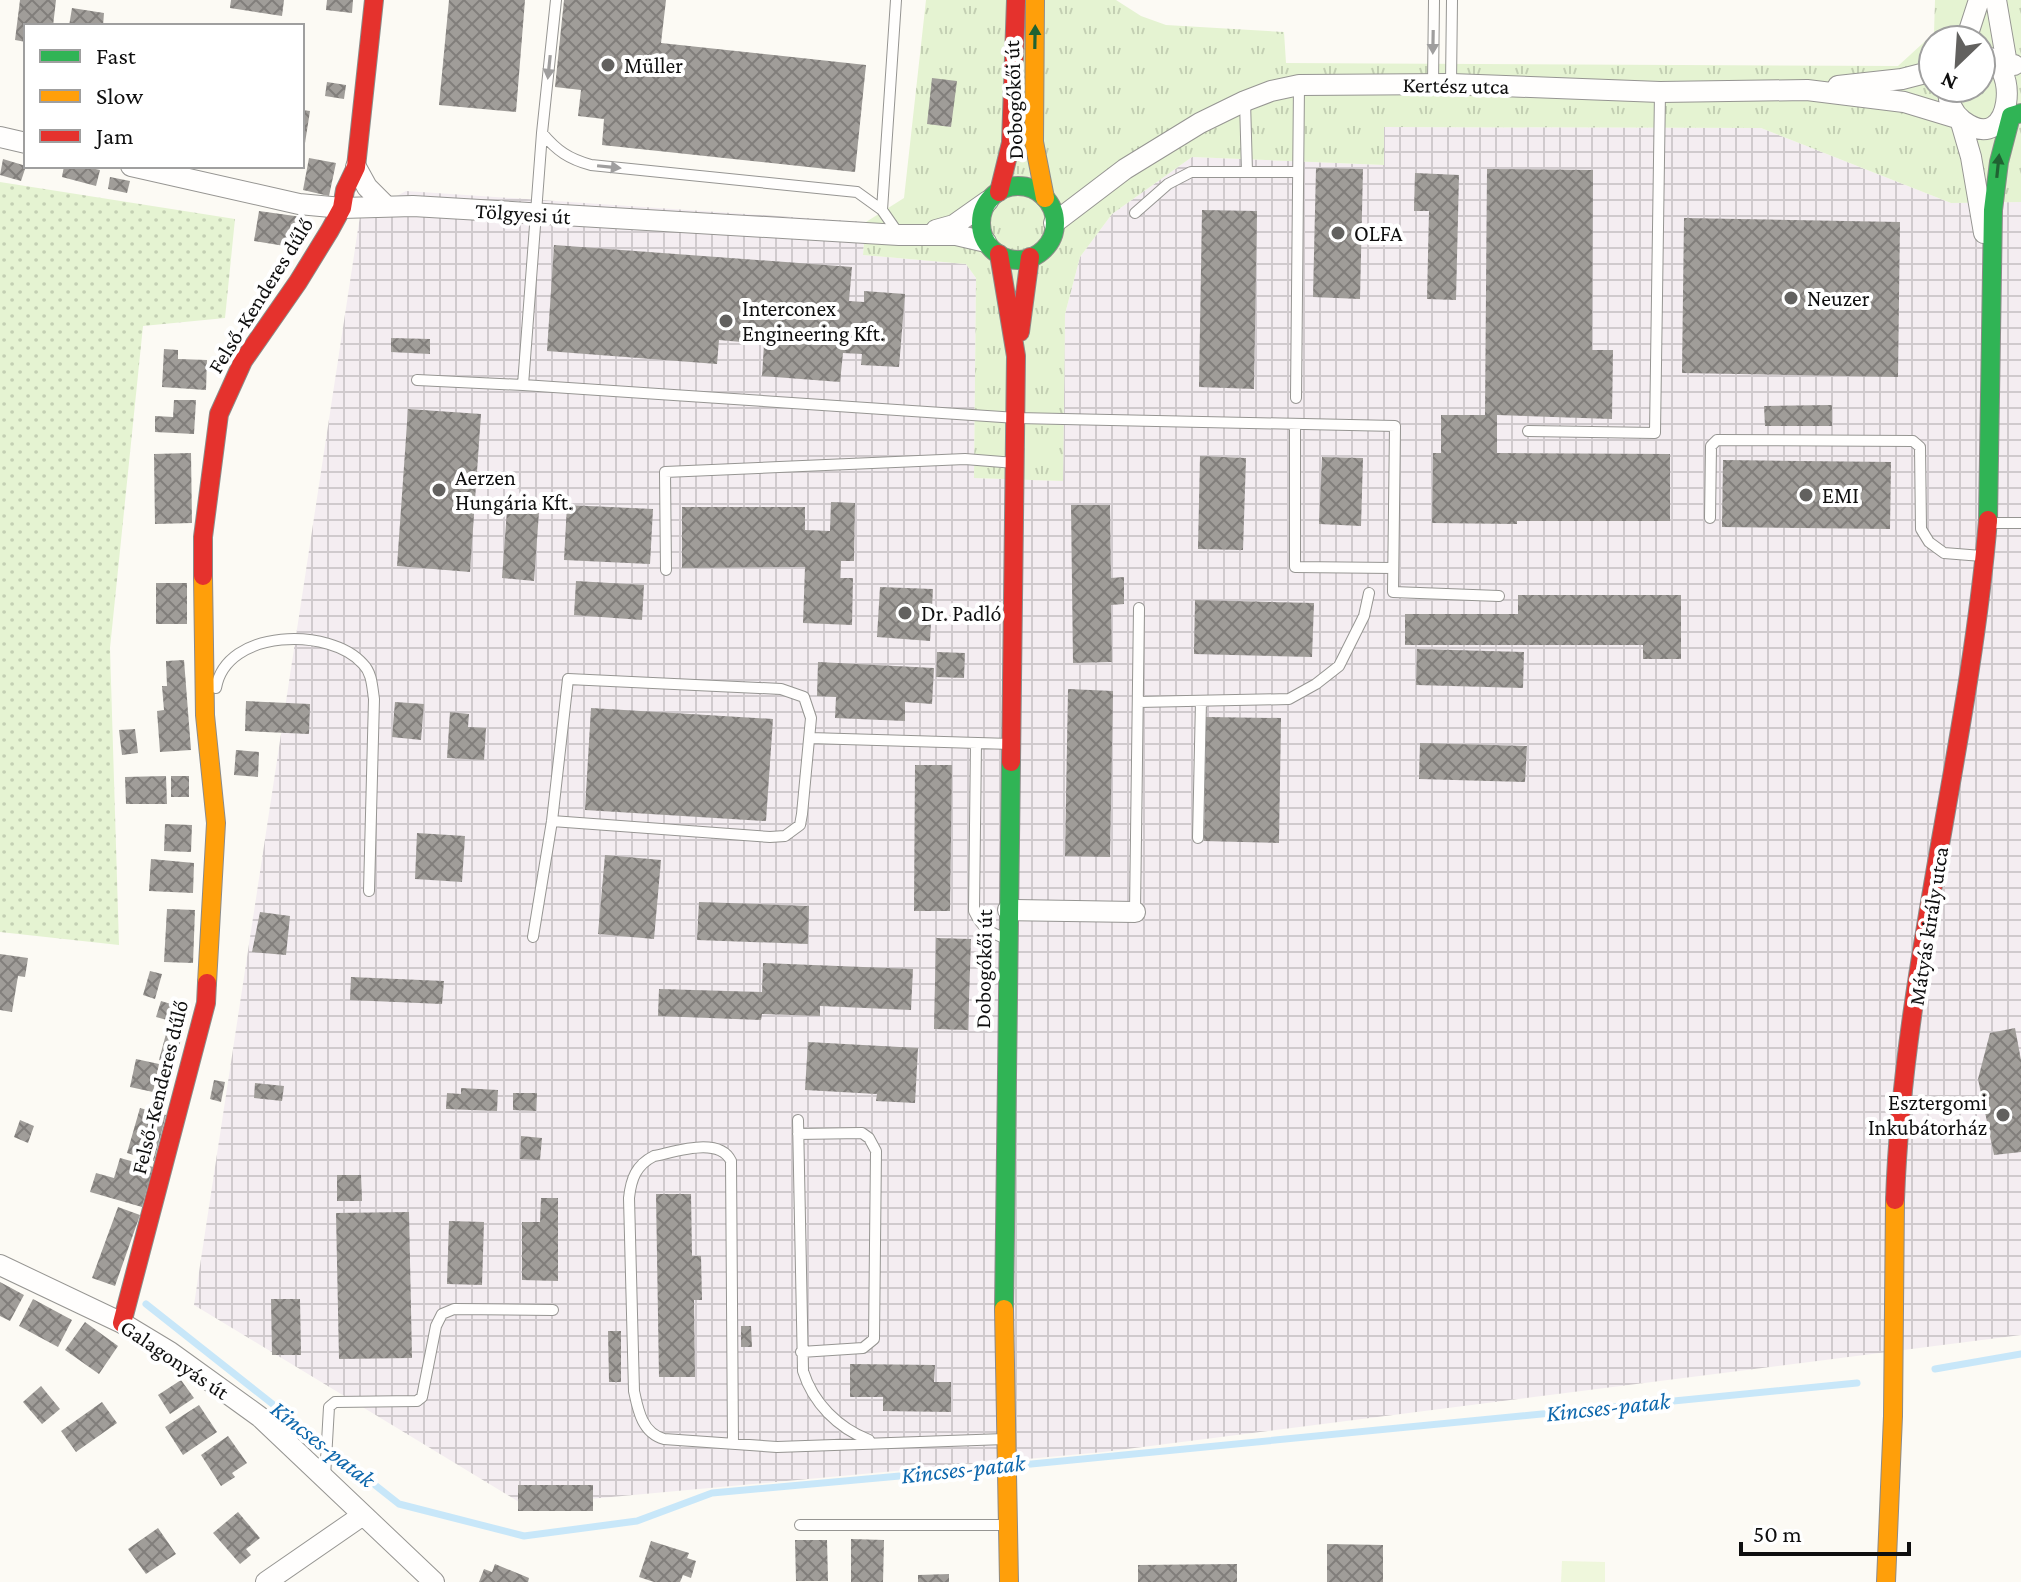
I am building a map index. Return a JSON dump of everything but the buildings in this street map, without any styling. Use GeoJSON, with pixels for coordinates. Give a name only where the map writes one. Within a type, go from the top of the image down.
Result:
{"type":"FeatureCollection","features":[{"type":"Feature","properties":{"kind":"street","name":"Felső-Kenderes dűlő"},"geometry":{"type":"LineString","coordinates":[[122,1323],[206,1003],[216,823],[205,715],[203,537],[219,414],[243,361],[298,282],[342,208],[345,190],[356,167],[374,0]]}},
{"type":"Feature","properties":{"kind":"street","name":"Dobogókői út"},"geometry":{"type":"LineString","coordinates":[[993,196],[1011,143],[1016,0]]}},
{"type":"Feature","properties":{"kind":"street","name":"Dobogókői út"},"geometry":{"type":"LineString","coordinates":[[1035,0],[1034,142],[1050,209]]}},
{"type":"Feature","properties":{"kind":"street"},"geometry":{"type":"LineString","coordinates":[[1971,24],[1979,0]]}},
{"type":"Feature","properties":{"kind":"street"},"geometry":{"type":"LineString","coordinates":[[1996,0],[2020,85],[2016,115]]}},
{"type":"Feature","properties":{"kind":"street","name":"Kertész utca"},"geometry":{"type":"LineString","coordinates":[[1050,209],[1125,169],[1200,123],[1271,91],[1299,85],[1442,84],[1660,92],[1807,90],[1917,75]]}},
{"type":"Feature","properties":{"kind":"street","name":"Kertész utca"},"geometry":{"type":"LineString","coordinates":[[1807,90],[1904,102],[1983,129],[2016,115]]}},
{"type":"Feature","properties":{"kind":"street","name":"Mátyás király utca"},"geometry":{"type":"LineString","coordinates":[[1951,104],[1960,119],[1971,157],[1991,272]]}},
{"type":"Feature","properties":{"kind":"street","name":"Mátyás király utca"},"geometry":{"type":"LineString","coordinates":[[1886,1582],[1893,1436],[1897,1145],[1905,1072],[1974,645],[1988,523],[1992,446],[1991,272],[1994,204],[2000,148],[2016,115]]}},
{"type":"Feature","properties":{"kind":"street"},"geometry":{"type":"LineString","coordinates":[[0,137],[24,143]]}},
{"type":"Feature","properties":{"kind":"street"},"geometry":{"type":"LineString","coordinates":[[356,167],[367,187],[386,206]]}},
{"type":"Feature","properties":{"kind":"street","name":"Tölgyesi út"},"geometry":{"type":"LineString","coordinates":[[140,168],[299,204],[956,235],[992,248]]}},
{"type":"Feature","properties":{"kind":"street"},"geometry":{"type":"LineString","coordinates":[[1010,187],[1035,191],[1050,209],[1048,243],[1030,257],[1011,259],[992,248],[981,223],[982,212],[993,196],[1010,187]]}},
{"type":"Feature","properties":{"kind":"street","name":"Tölgyesi út"},"geometry":{"type":"LineString","coordinates":[[909,234],[954,225],[993,196]]}},
{"type":"Feature","properties":{"kind":"street","name":"Dobogókői út"},"geometry":{"type":"LineString","coordinates":[[992,248],[1016,356]]}},
{"type":"Feature","properties":{"kind":"street","name":"Dobogókői út"},"geometry":{"type":"LineString","coordinates":[[1009,1582],[1003,1279],[1017,463],[1016,356],[1030,257]]}},
{"type":"Feature","properties":{"kind":"street"},"geometry":{"type":"LineString","coordinates":[[1008,910],[1135,912]]}},
{"type":"Feature","properties":{"kind":"street","name":"Galagonyás út"},"geometry":{"type":"LineString","coordinates":[[0,1265],[122,1323],[170,1352],[260,1417],[326,1467],[363,1515],[434,1582]]}},
{"type":"Feature","properties":{"kind":"street"},"geometry":{"type":"LineString","coordinates":[[266,1582],[363,1515]]}},
{"type":"Feature","properties":{"kind":"lane"},"geometry":{"type":"LineString","coordinates":[[523,385],[535,214],[556,0]]}},
{"type":"Feature","properties":{"kind":"lane"},"geometry":{"type":"LineString","coordinates":[[882,210],[896,0]]}},
{"type":"Feature","properties":{"kind":"lane"},"geometry":{"type":"LineString","coordinates":[[1434,0],[1442,84]]}},
{"type":"Feature","properties":{"kind":"lane"},"geometry":{"type":"LineString","coordinates":[[1442,84],[1452,0]]}},
{"type":"Feature","properties":{"kind":"lane"},"geometry":{"type":"LineString","coordinates":[[1296,398],[1299,85]]}},
{"type":"Feature","properties":{"kind":"lane"},"geometry":{"type":"LineString","coordinates":[[1528,431],[1655,433],[1660,92]]}},
{"type":"Feature","properties":{"kind":"lane"},"geometry":{"type":"LineString","coordinates":[[1245,101],[1247,172]]}},
{"type":"Feature","properties":{"kind":"lane"},"geometry":{"type":"LineString","coordinates":[[542,133],[557,151],[572,160],[591,165],[857,192],[909,234]]}},
{"type":"Feature","properties":{"kind":"lane"},"geometry":{"type":"LineString","coordinates":[[1135,213],[1168,184],[1191,172],[1298,172]]}},
{"type":"Feature","properties":{"kind":"lane"},"geometry":{"type":"LineString","coordinates":[[417,380],[1017,418],[1395,426],[1393,592],[1499,596]]}},
{"type":"Feature","properties":{"kind":"lane"},"geometry":{"type":"LineString","coordinates":[[1295,424],[1295,567],[1393,568]]}},
{"type":"Feature","properties":{"kind":"lane"},"geometry":{"type":"LineString","coordinates":[[1710,518],[1711,446],[1717,440],[1913,441],[1920,447],[1921,529],[1929,542],[1944,553],[1984,557]]}},
{"type":"Feature","properties":{"kind":"lane"},"geometry":{"type":"LineString","coordinates":[[666,570],[665,472],[965,459],[1017,463]]}},
{"type":"Feature","properties":{"kind":"lane"},"geometry":{"type":"LineString","coordinates":[[1988,523],[2021,523]]}},
{"type":"Feature","properties":{"kind":"lane"},"geometry":{"type":"LineString","coordinates":[[1138,702],[1289,699],[1339,666],[1353,643],[1369,593]]}},
{"type":"Feature","properties":{"kind":"lane"},"geometry":{"type":"LineString","coordinates":[[1135,912],[1139,608]]}},
{"type":"Feature","properties":{"kind":"lane","name":"Felső-Kenderes dűlő"},"geometry":{"type":"LineString","coordinates":[[205,715],[214,700],[223,666],[245,648],[266,642],[303,640],[340,649],[365,665],[371,677],[374,699],[369,891]]}},
{"type":"Feature","properties":{"kind":"lane"},"geometry":{"type":"LineString","coordinates":[[533,937],[552,821],[568,679],[781,689],[804,697],[811,718],[800,825],[785,836],[552,821]]}},
{"type":"Feature","properties":{"kind":"lane"},"geometry":{"type":"LineString","coordinates":[[1198,838],[1201,701]]}},
{"type":"Feature","properties":{"kind":"lane"},"geometry":{"type":"LineString","coordinates":[[810,738],[1011,744]]}},
{"type":"Feature","properties":{"kind":"lane"},"geometry":{"type":"LineString","coordinates":[[976,743],[974,911],[979,922],[990,933],[1008,939]]}},
{"type":"Feature","properties":{"kind":"lane"},"geometry":{"type":"LineString","coordinates":[[798,1120],[801,1352],[807,1382],[820,1405],[850,1431],[877,1442]]}},
{"type":"Feature","properties":{"kind":"lane"},"geometry":{"type":"LineString","coordinates":[[798,1134],[862,1133],[869,1138],[876,1151],[874,1339],[863,1348],[801,1352]]}},
{"type":"Feature","properties":{"kind":"lane"},"geometry":{"type":"LineString","coordinates":[[733,1444],[731,1161],[726,1151],[715,1147],[654,1156],[645,1160],[633,1174],[629,1198],[634,1391],[638,1411],[655,1437],[733,1444],[777,1447],[1007,1439]]}},
{"type":"Feature","properties":{"kind":"lane"},"geometry":{"type":"LineString","coordinates":[[326,1467],[329,1407],[335,1402],[417,1401],[422,1397],[436,1326],[442,1314],[454,1309],[553,1310]]}},
{"type":"Feature","properties":{"kind":"lane"},"geometry":{"type":"LineString","coordinates":[[800,1525],[1008,1525]]}},
{"type":"Feature","properties":{"kind":"shaded area"},"geometry":{"type":"Polygon","coordinates":[[[1384,127],[1761,128],[1951,203],[2021,202],[2021,1335],[1103,1452],[524,1505],[194,1305],[360,216],[406,191],[866,222],[863,255],[966,264],[976,278],[974,478],[1063,481],[1065,314],[1080,257],[1112,214],[1192,157],[1383,165],[1384,127]]]}},
{"type":"Feature","properties":{"kind":"green space"},"geometry":{"type":"Polygon","coordinates":[[[926,0],[1116,0],[1141,16],[1166,25],[1284,32],[1286,63],[1898,66],[1917,49],[1917,104],[1997,104],[1997,24],[1934,24],[1935,0],[2021,0],[2021,202],[1951,203],[1761,128],[1384,127],[1384,165],[1192,157],[1112,214],[1080,257],[1065,314],[1063,481],[974,478],[976,278],[966,264],[863,255],[866,222],[904,198],[926,0]]]}},
{"type":"Feature","properties":{"kind":"green space"},"geometry":{"type":"Polygon","coordinates":[[[0,182],[235,219],[225,318],[143,326],[110,648],[119,945],[0,932],[0,182]]]}},
{"type":"Feature","properties":{"kind":"green space"},"geometry":{"type":"Polygon","coordinates":[[[1562,1561],[1605,1562],[1605,1582],[1561,1582],[1562,1561]]]}},
{"type":"Feature","properties":{"kind":"waterway","name":"Kincses-patak"},"geometry":{"type":"LineString","coordinates":[[146,1304],[399,1504],[524,1536],[637,1521],[712,1493],[999,1467]]}},
{"type":"Feature","properties":{"kind":"waterway","name":"Kincses-patak"},"geometry":{"type":"LineString","coordinates":[[1935,1369],[2021,1354]]}},
{"type":"Feature","properties":{"kind":"waterway","name":"Kincses-patak"},"geometry":{"type":"LineString","coordinates":[[1011,1466],[1857,1383]]}},
{"type":"Feature","properties":{"kind":"traffic: fast"},"geometry":{"type":"LineString","coordinates":[[1988,520],[1993,210],[1999,162],[2011,116],[2021,113]]}},
{"type":"Feature","properties":{"kind":"traffic: fast"},"geometry":{"type":"LineString","coordinates":[[1018,186],[1032,189],[1044,197],[1052,209],[1055,223],[1052,237],[1044,249],[1032,257],[1018,260],[1004,257],[992,249],[984,237],[981,223],[984,209],[992,197],[1004,189],[1018,186]]}},
{"type":"Feature","properties":{"kind":"traffic: fast"},"geometry":{"type":"LineString","coordinates":[[1004,1309],[1011,762]]}},
{"type":"Feature","properties":{"kind":"traffic: slow"},"geometry":{"type":"LineString","coordinates":[[1035,0],[1034,142],[1045,198]]}},
{"type":"Feature","properties":{"kind":"traffic: slow"},"geometry":{"type":"LineString","coordinates":[[203,576],[205,715],[216,823],[207,983]]}},
{"type":"Feature","properties":{"kind":"traffic: slow"},"geometry":{"type":"LineString","coordinates":[[1886,1582],[1893,1416],[1895,1200]]}},
{"type":"Feature","properties":{"kind":"traffic: slow"},"geometry":{"type":"LineString","coordinates":[[1004,1309],[1009,1582]]}},
{"type":"Feature","properties":{"kind":"traffic: jam"},"geometry":{"type":"LineString","coordinates":[[203,576],[203,537],[219,414],[243,361],[298,282],[342,208],[345,190],[356,167],[374,0]]}},
{"type":"Feature","properties":{"kind":"traffic: jam"},"geometry":{"type":"LineString","coordinates":[[999,192],[1011,143],[1016,0]]}},
{"type":"Feature","properties":{"kind":"traffic: jam"},"geometry":{"type":"LineString","coordinates":[[999,254],[1016,356],[1011,762]]}},
{"type":"Feature","properties":{"kind":"traffic: jam"},"geometry":{"type":"LineString","coordinates":[[1020,332],[1030,257]]}},
{"type":"Feature","properties":{"kind":"traffic: jam"},"geometry":{"type":"LineString","coordinates":[[1895,1200],[1910,1029],[1967,690],[1988,520]]}},
{"type":"Feature","properties":{"kind":"traffic: jam"},"geometry":{"type":"LineString","coordinates":[[122,1323],[206,1003],[207,983]]}},
{"type":"Feature","properties":{"kind":"place","name":"Müller"},"geometry":{"type":"Point","coordinates":[608,65]}},
{"type":"Feature","properties":{"kind":"place","name":"OLFA"},"geometry":{"type":"Point","coordinates":[1338,233]}},
{"type":"Feature","properties":{"kind":"place","name":"Neuzer"},"geometry":{"type":"Point","coordinates":[1791,298]}},
{"type":"Feature","properties":{"kind":"place","name":"Interconex Engineering Kft."},"geometry":{"type":"Point","coordinates":[726,321]}},
{"type":"Feature","properties":{"kind":"place","name":"Aerzen Hungária Kft."},"geometry":{"type":"Point","coordinates":[439,490]}},
{"type":"Feature","properties":{"kind":"place","name":"EMI"},"geometry":{"type":"Point","coordinates":[1806,495]}},
{"type":"Feature","properties":{"kind":"place","name":"Dr. Padló"},"geometry":{"type":"Point","coordinates":[905,613]}},
{"type":"Feature","properties":{"kind":"place","name":"Esztergomi Inkubátorház"},"geometry":{"type":"Point","coordinates":[2003,1115]}}]}
